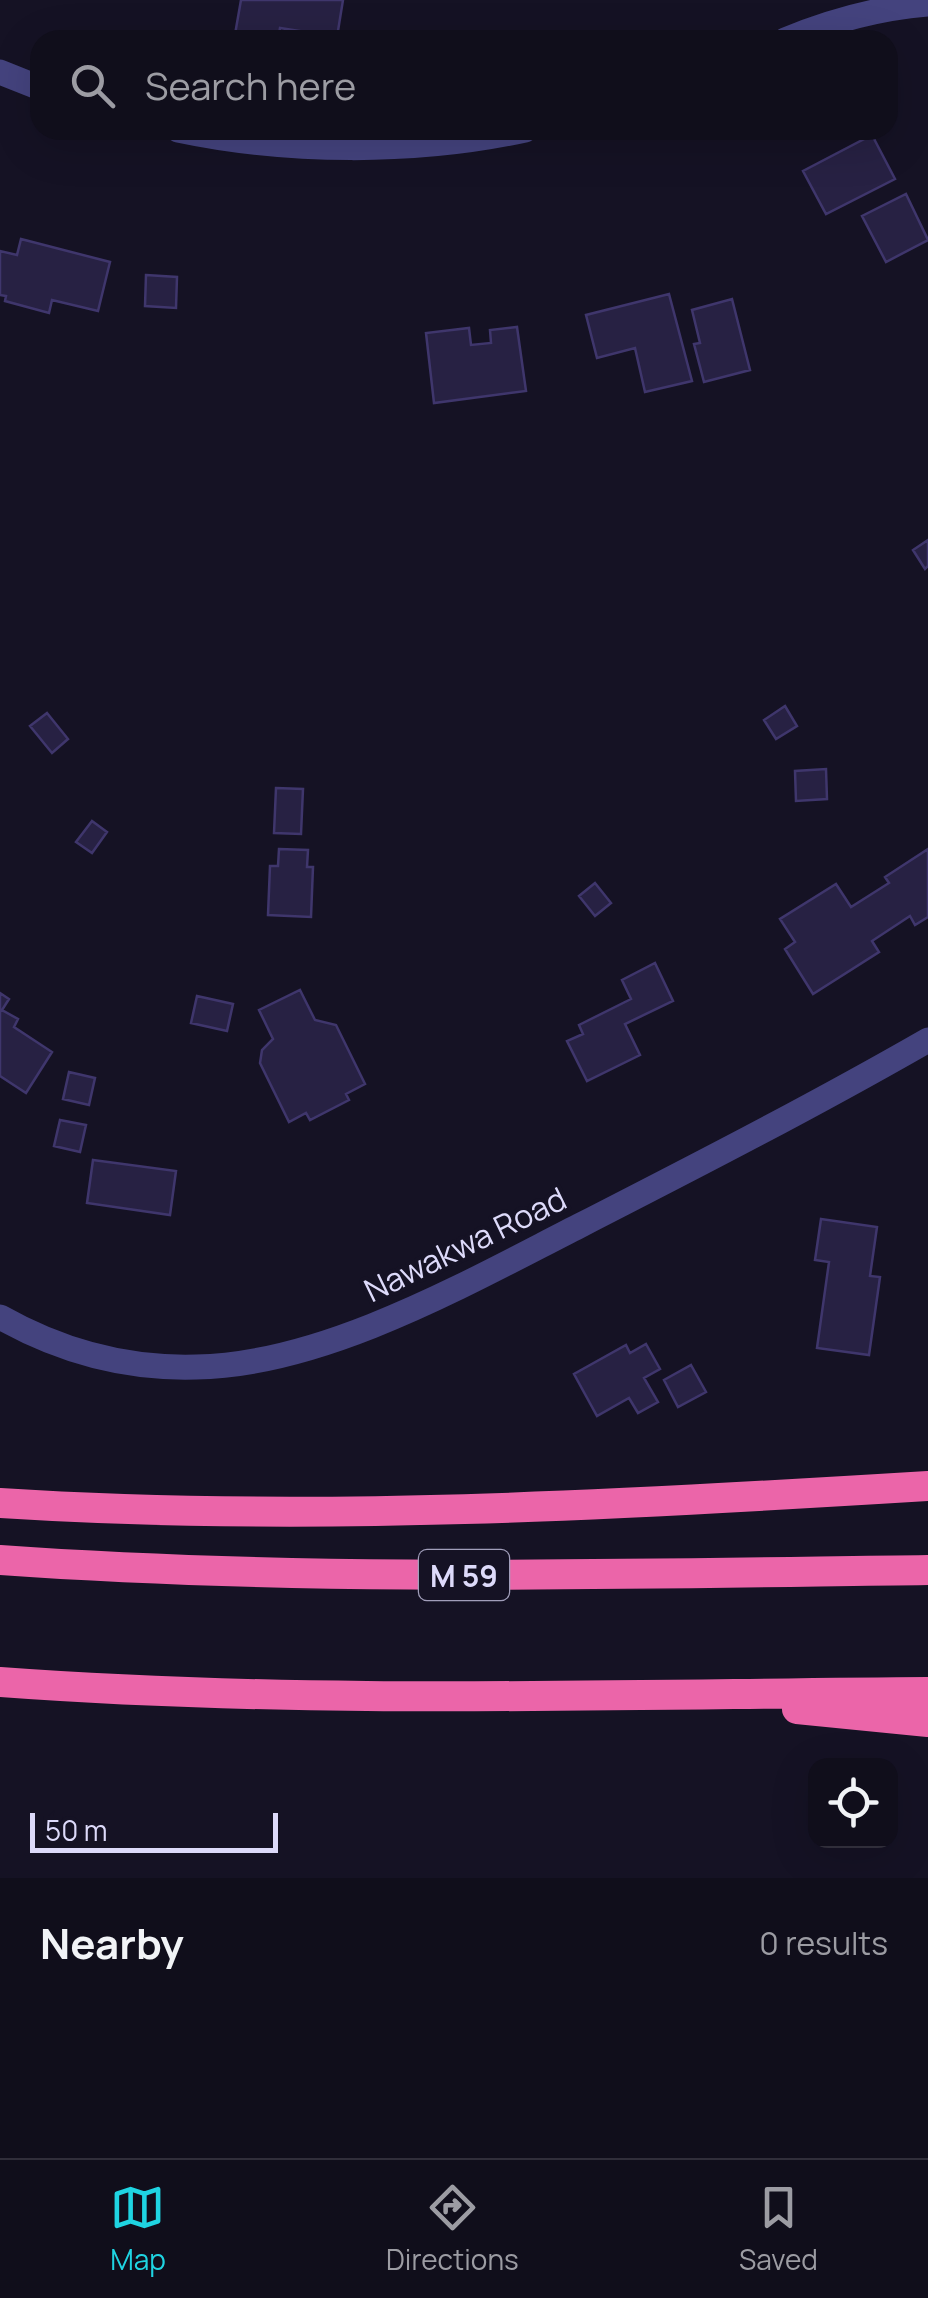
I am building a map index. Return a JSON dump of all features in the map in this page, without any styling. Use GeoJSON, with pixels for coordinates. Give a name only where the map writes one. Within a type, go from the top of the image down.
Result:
{"type":"FeatureCollection","features":[{"type":"Feature","properties":{"kind":"highway"},"geometry":{"type":"LineString","coordinates":[[0,1503],[265,1512],[471,1510],[928,1486]]}},
{"type":"Feature","properties":{"kind":"highway","name":"M 59"},"geometry":{"type":"LineString","coordinates":[[0,1560],[175,1570],[378,1575],[928,1570]]}},
{"type":"Feature","properties":{"kind":"highway"},"geometry":{"type":"LineString","coordinates":[[0,1682],[293,1696],[928,1692]]}},
{"type":"Feature","properties":{"kind":"highway"},"geometry":{"type":"LineString","coordinates":[[635,1694],[928,1722]]}},
{"type":"Feature","properties":{"kind":"street"},"geometry":{"type":"LineString","coordinates":[[813,30],[850,17],[928,4]]}},
{"type":"Feature","properties":{"kind":"street"},"geometry":{"type":"LineString","coordinates":[[0,72],[30,84]]}},
{"type":"Feature","properties":{"kind":"street"},"geometry":{"type":"LineString","coordinates":[[243,140],[358,146],[456,140]]}},
{"type":"Feature","properties":{"kind":"street","name":"Nawakwa Road"},"geometry":{"type":"LineString","coordinates":[[0,1317],[60,1345],[114,1361],[154,1366],[199,1368],[309,1348],[437,1297],[764,1131],[928,1040]]}},
{"type":"Feature","properties":{"kind":"building"},"geometry":{"type":"Polygon","coordinates":[[[241,0],[343,0],[338,30],[236,30],[241,0]]]}},
{"type":"Feature","properties":{"kind":"building"},"geometry":{"type":"Polygon","coordinates":[[[862,140],[875,140],[895,179],[826,214],[803,171],[862,140]]]}},
{"type":"Feature","properties":{"kind":"building"},"geometry":{"type":"Polygon","coordinates":[[[906,194],[928,240],[886,262],[862,216],[906,194]]]}},
{"type":"Feature","properties":{"kind":"building"},"geometry":{"type":"Polygon","coordinates":[[[21,239],[110,262],[98,311],[52,300],[49,313],[5,301],[6,296],[0,295],[0,251],[17,255],[21,239]]]}},
{"type":"Feature","properties":{"kind":"building"},"geometry":{"type":"Polygon","coordinates":[[[146,275],[177,277],[176,308],[145,306],[146,275]]]}},
{"type":"Feature","properties":{"kind":"building"},"geometry":{"type":"Polygon","coordinates":[[[669,294],[692,381],[645,392],[635,348],[597,358],[586,315],[669,294]]]}},
{"type":"Feature","properties":{"kind":"building"},"geometry":{"type":"Polygon","coordinates":[[[732,299],[750,370],[704,382],[694,344],[700,343],[692,310],[732,299]]]}},
{"type":"Feature","properties":{"kind":"building"},"geometry":{"type":"Polygon","coordinates":[[[517,327],[526,391],[434,403],[426,333],[469,328],[471,345],[491,343],[490,330],[517,327]]]}},
{"type":"Feature","properties":{"kind":"building"},"geometry":{"type":"Polygon","coordinates":[[[928,540],[928,566],[925,569],[913,550],[928,540]]]}},
{"type":"Feature","properties":{"kind":"building"},"geometry":{"type":"Polygon","coordinates":[[[785,706],[797,726],[776,739],[764,720],[785,706]]]}},
{"type":"Feature","properties":{"kind":"building"},"geometry":{"type":"Polygon","coordinates":[[[47,713],[68,739],[52,753],[30,726],[47,713]]]}},
{"type":"Feature","properties":{"kind":"building"},"geometry":{"type":"Polygon","coordinates":[[[826,769],[827,799],[796,801],[795,771],[826,769]]]}},
{"type":"Feature","properties":{"kind":"building"},"geometry":{"type":"Polygon","coordinates":[[[276,788],[303,789],[301,834],[274,833],[276,788]]]}},
{"type":"Feature","properties":{"kind":"building"},"geometry":{"type":"Polygon","coordinates":[[[92,821],[107,832],[92,853],[76,842],[92,821]]]}},
{"type":"Feature","properties":{"kind":"building"},"geometry":{"type":"Polygon","coordinates":[[[279,849],[308,850],[307,867],[313,867],[311,917],[268,915],[270,866],[278,866],[279,849]]]}},
{"type":"Feature","properties":{"kind":"building"},"geometry":{"type":"Polygon","coordinates":[[[928,849],[928,917],[915,925],[910,916],[872,941],[879,952],[813,994],[785,949],[795,942],[780,919],[836,884],[851,907],[889,883],[885,877],[928,849]]]}},
{"type":"Feature","properties":{"kind":"building"},"geometry":{"type":"Polygon","coordinates":[[[595,883],[611,903],[595,916],[579,896],[595,883]]]}},
{"type":"Feature","properties":{"kind":"building"},"geometry":{"type":"Polygon","coordinates":[[[655,963],[673,1001],[625,1024],[640,1055],[587,1081],[567,1041],[583,1034],[579,1025],[631,999],[622,980],[655,963]]]}},
{"type":"Feature","properties":{"kind":"building"},"geometry":{"type":"Polygon","coordinates":[[[300,990],[315,1020],[336,1025],[365,1084],[346,1094],[349,1100],[310,1120],[306,1113],[289,1122],[260,1063],[262,1050],[273,1039],[259,1010],[300,990]]]}},
{"type":"Feature","properties":{"kind":"building"},"geometry":{"type":"Polygon","coordinates":[[[0,993],[9,999],[2,1010],[18,1019],[14,1027],[52,1052],[26,1093],[0,1076],[0,993]]]}},
{"type":"Feature","properties":{"kind":"building"},"geometry":{"type":"Polygon","coordinates":[[[197,996],[233,1004],[227,1031],[191,1023],[197,996]]]}},
{"type":"Feature","properties":{"kind":"building"},"geometry":{"type":"Polygon","coordinates":[[[69,1072],[95,1078],[89,1105],[63,1099],[69,1072]]]}},
{"type":"Feature","properties":{"kind":"building"},"geometry":{"type":"Polygon","coordinates":[[[60,1120],[86,1125],[80,1152],[54,1146],[60,1120]]]}},
{"type":"Feature","properties":{"kind":"building"},"geometry":{"type":"Polygon","coordinates":[[[93,1160],[176,1171],[170,1215],[87,1203],[93,1160]]]}},
{"type":"Feature","properties":{"kind":"building"},"geometry":{"type":"Polygon","coordinates":[[[821,1219],[877,1227],[870,1276],[880,1277],[869,1355],[817,1348],[829,1262],[815,1260],[821,1219]]]}},
{"type":"Feature","properties":{"kind":"building"},"geometry":{"type":"Polygon","coordinates":[[[646,1344],[660,1369],[644,1378],[658,1402],[638,1413],[629,1398],[597,1416],[574,1374],[626,1345],[630,1353],[646,1344]]]}},
{"type":"Feature","properties":{"kind":"building"},"geometry":{"type":"Polygon","coordinates":[[[691,1365],[706,1392],[678,1407],[664,1380],[691,1365]]]}}]}
